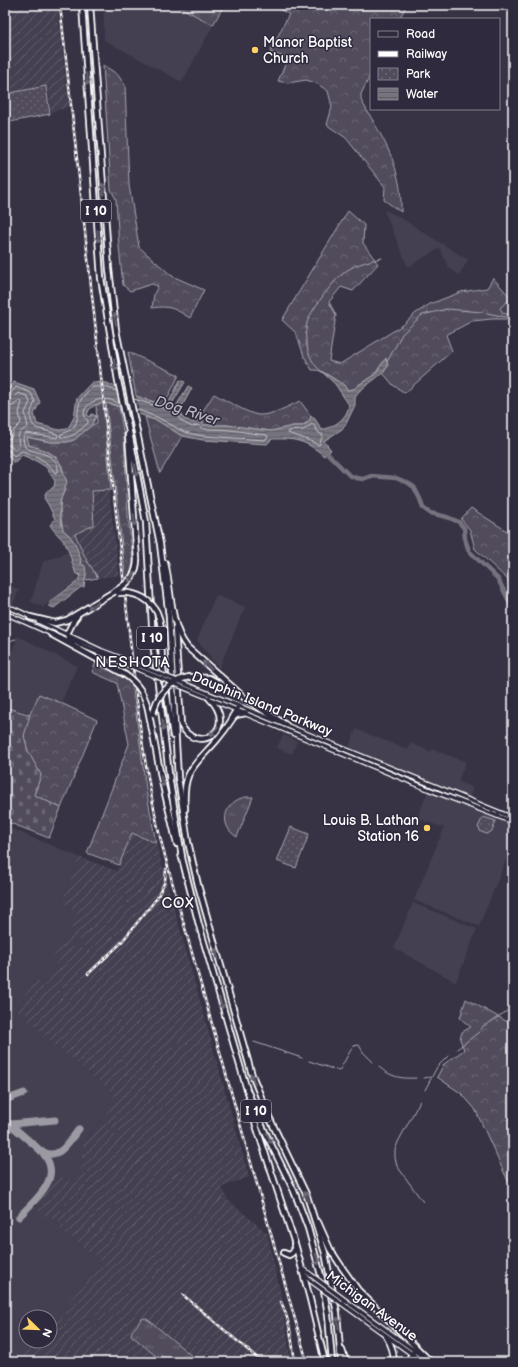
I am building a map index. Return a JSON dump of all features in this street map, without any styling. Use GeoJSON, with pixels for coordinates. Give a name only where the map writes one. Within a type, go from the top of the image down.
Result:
{"type":"FeatureCollection","features":[{"type":"Feature","properties":{"kind":"highway","name":"I 10"},"geometry":{"type":"LineString","coordinates":[[82,5],[101,278],[118,381],[128,425],[146,522],[153,642],[170,782],[182,857],[190,892],[227,1023],[248,1090],[263,1128],[294,1191],[308,1228],[322,1279],[328,1314],[332,1362]]}},
{"type":"Feature","properties":{"kind":"highway","name":"I 10"},"geometry":{"type":"LineString","coordinates":[[90,5],[109,269],[116,330],[160,544],[168,617],[176,754],[183,817],[198,885],[252,1075],[270,1119],[306,1196],[325,1253],[330,1273],[336,1313],[341,1362]]}},
{"type":"Feature","properties":{"kind":"highway"},"geometry":{"type":"LineString","coordinates":[[30,617],[55,623],[67,620],[118,591],[132,578],[136,569],[136,559],[128,425]]}},
{"type":"Feature","properties":{"kind":"highway"},"geometry":{"type":"LineString","coordinates":[[160,544],[169,580],[174,620],[180,725],[190,736],[198,739],[205,738],[213,734],[218,728],[221,720],[221,715],[218,708],[208,696]]}},
{"type":"Feature","properties":{"kind":"highway"},"geometry":{"type":"LineString","coordinates":[[118,591],[145,599],[153,606],[160,619],[163,669],[176,754]]}},
{"type":"Feature","properties":{"kind":"highway"},"geometry":{"type":"LineString","coordinates":[[81,612],[74,620],[67,634],[69,638],[81,646]]}},
{"type":"Feature","properties":{"kind":"highway"},"geometry":{"type":"LineString","coordinates":[[174,620],[180,636],[187,647],[247,700]]}},
{"type":"Feature","properties":{"kind":"highway"},"geometry":{"type":"LineString","coordinates":[[51,634],[124,674],[133,680],[142,692],[151,714],[154,743],[174,835],[182,857]]}},
{"type":"Feature","properties":{"kind":"highway"},"geometry":{"type":"LineString","coordinates":[[151,714],[163,691],[175,682],[189,677],[209,678],[286,725]]}},
{"type":"Feature","properties":{"kind":"highway"},"geometry":{"type":"LineString","coordinates":[[222,734],[237,709]]}},
{"type":"Feature","properties":{"kind":"highway"},"geometry":{"type":"LineString","coordinates":[[183,817],[185,809],[185,786],[189,772],[197,760],[222,734],[236,715],[246,713]]}},
{"type":"Feature","properties":{"kind":"highway"},"geometry":{"type":"LineString","coordinates":[[248,1090],[250,1107],[296,1247],[300,1267],[310,1299],[324,1362]]}},
{"type":"Feature","properties":{"kind":"highway"},"geometry":{"type":"LineString","coordinates":[[284,1254],[291,1254],[294,1248],[285,1213]]}},
{"type":"Feature","properties":{"kind":"highway"},"geometry":{"type":"LineString","coordinates":[[313,1214],[330,1249],[358,1290],[431,1362]]}},
{"type":"Feature","properties":{"kind":"highway"},"geometry":{"type":"LineString","coordinates":[[386,1336],[394,1355],[393,1362]]}},
{"type":"Feature","properties":{"kind":"highway"},"geometry":{"type":"LineString","coordinates":[[340,1344],[346,1362]]}},
{"type":"Feature","properties":{"kind":"highway"},"geometry":{"type":"LineString","coordinates":[[407,1362],[414,1352]]}},
{"type":"Feature","properties":{"kind":"main road","name":"Dauphin Island Parkway"},"geometry":{"type":"LineString","coordinates":[[5,607],[14,609],[123,661]]}},
{"type":"Feature","properties":{"kind":"main road","name":"Dauphin Island Parkway"},"geometry":{"type":"LineString","coordinates":[[5,614],[51,634],[123,661],[208,696],[428,789],[513,822]]}},
{"type":"Feature","properties":{"kind":"main road","name":"Dauphin Island Parkway"},"geometry":{"type":"LineString","coordinates":[[208,696],[286,725],[513,818]]}},
{"type":"Feature","properties":{"kind":"main road","name":"Michigan Avenue"},"geometry":{"type":"LineString","coordinates":[[300,1267],[414,1352],[423,1362]]}},
{"type":"Feature","properties":{"kind":"main road","name":"Michigan Avenue"},"geometry":{"type":"LineString","coordinates":[[302,1273],[386,1336],[431,1362]]}},
{"type":"Feature","properties":{"kind":"shaded area"},"geometry":{"type":"Polygon","coordinates":[[[57,5],[69,107],[51,112],[48,87],[5,94],[5,6],[57,5]]]}},
{"type":"Feature","properties":{"kind":"shaded area"},"geometry":{"type":"Polygon","coordinates":[[[104,5],[176,5],[213,25],[182,82],[104,40],[104,5]]]}},
{"type":"Feature","properties":{"kind":"shaded area"},"geometry":{"type":"Polygon","coordinates":[[[384,210],[396,215],[468,260],[459,275],[448,267],[440,248],[408,267],[384,210]]]}},
{"type":"Feature","properties":{"kind":"shaded area"},"geometry":{"type":"Polygon","coordinates":[[[513,296],[513,325],[510,316],[503,314],[500,308],[513,296]]]}},
{"type":"Feature","properties":{"kind":"shaded area"},"geometry":{"type":"Polygon","coordinates":[[[109,490],[119,575],[98,578],[85,557],[75,534],[94,525],[92,491],[109,490]]]}},
{"type":"Feature","properties":{"kind":"shaded area"},"geometry":{"type":"Polygon","coordinates":[[[68,552],[78,581],[69,586],[43,607],[31,602],[43,562],[68,552]]]}},
{"type":"Feature","properties":{"kind":"shaded area"},"geometry":{"type":"Polygon","coordinates":[[[5,583],[19,590],[5,625],[5,583]]]}},
{"type":"Feature","properties":{"kind":"shaded area"},"geometry":{"type":"Polygon","coordinates":[[[216,595],[245,607],[219,668],[197,640],[216,595]]]}},
{"type":"Feature","properties":{"kind":"shaded area"},"geometry":{"type":"Polygon","coordinates":[[[18,636],[77,666],[61,703],[40,695],[30,715],[5,707],[5,669],[18,636]]]}},
{"type":"Feature","properties":{"kind":"shaded area"},"geometry":{"type":"Polygon","coordinates":[[[356,729],[408,750],[411,743],[431,752],[432,749],[466,762],[458,781],[473,788],[466,806],[513,824],[513,843],[479,926],[414,900],[444,828],[417,818],[431,784],[348,750],[356,729]]]}},
{"type":"Feature","properties":{"kind":"shaded area"},"geometry":{"type":"Polygon","coordinates":[[[283,735],[297,741],[292,754],[277,748],[283,735]]]}},
{"type":"Feature","properties":{"kind":"shaded area"},"geometry":{"type":"Polygon","coordinates":[[[12,829],[79,857],[62,902],[80,915],[54,958],[58,961],[44,984],[35,977],[17,1010],[45,1036],[115,1095],[110,1109],[82,1143],[84,1146],[77,1153],[88,1162],[70,1182],[62,1175],[74,1241],[101,1263],[58,1314],[58,1309],[18,1309],[18,1349],[29,1349],[18,1362],[5,1362],[5,845],[12,829]]]}},
{"type":"Feature","properties":{"kind":"shaded area"},"geometry":{"type":"Polygon","coordinates":[[[132,833],[156,843],[249,1177],[222,1187],[228,1200],[267,1233],[282,1299],[291,1362],[18,1362],[29,1349],[58,1349],[58,1314],[101,1263],[32,1205],[59,1173],[70,1182],[87,1162],[77,1154],[84,1146],[82,1144],[110,1109],[106,1105],[115,1095],[45,1036],[17,1010],[35,977],[44,984],[58,961],[53,958],[80,915],[62,902],[79,857],[117,871],[132,833]]]}},
{"type":"Feature","properties":{"kind":"shaded area"},"geometry":{"type":"Polygon","coordinates":[[[413,903],[477,929],[456,982],[394,948],[413,903]]]}},
{"type":"Feature","properties":{"kind":"green space"},"geometry":{"type":"Polygon","coordinates":[[[176,5],[224,5],[213,25],[176,5]]]}},
{"type":"Feature","properties":{"kind":"green space"},"geometry":{"type":"Polygon","coordinates":[[[270,5],[407,5],[400,18],[370,18],[370,76],[361,94],[361,100],[392,158],[400,187],[401,212],[384,200],[385,187],[346,138],[327,125],[332,107],[328,91],[316,83],[306,80],[288,83],[278,81],[288,58],[270,52],[289,14],[270,5]]]}},
{"type":"Feature","properties":{"kind":"green space"},"geometry":{"type":"Polygon","coordinates":[[[103,65],[117,74],[125,85],[129,185],[139,247],[172,276],[204,290],[190,318],[172,308],[152,308],[154,294],[158,286],[152,284],[130,291],[123,285],[116,199],[111,190],[103,65]]]}},
{"type":"Feature","properties":{"kind":"green space"},"geometry":{"type":"Polygon","coordinates":[[[46,86],[50,114],[5,123],[5,94],[46,86]]]}},
{"type":"Feature","properties":{"kind":"green space"},"geometry":{"type":"Polygon","coordinates":[[[348,211],[364,225],[363,243],[378,264],[353,291],[341,287],[329,302],[336,315],[329,361],[340,364],[403,325],[416,313],[430,304],[461,292],[487,288],[493,278],[511,298],[500,308],[503,313],[510,315],[511,319],[472,321],[446,335],[452,351],[405,393],[393,385],[383,373],[388,366],[386,359],[374,375],[354,389],[347,390],[328,375],[320,371],[312,370],[304,356],[296,333],[282,320],[348,211]]]}},
{"type":"Feature","properties":{"kind":"green space"},"geometry":{"type":"Polygon","coordinates":[[[128,352],[179,375],[164,405],[136,396],[128,352]]]}},
{"type":"Feature","properties":{"kind":"green space"},"geometry":{"type":"Polygon","coordinates":[[[214,394],[242,409],[258,415],[274,412],[300,401],[311,416],[311,419],[302,426],[293,426],[271,431],[227,425],[202,425],[199,417],[214,394]]]}},
{"type":"Feature","properties":{"kind":"green space"},"geometry":{"type":"Polygon","coordinates":[[[103,403],[111,490],[92,491],[94,525],[75,534],[85,557],[98,578],[85,580],[86,574],[80,563],[80,558],[73,541],[63,530],[60,509],[61,498],[65,490],[65,478],[62,466],[56,457],[47,451],[29,445],[26,437],[50,442],[67,442],[74,440],[92,425],[97,423],[96,405],[103,403]]]}},
{"type":"Feature","properties":{"kind":"green space"},"geometry":{"type":"Polygon","coordinates":[[[106,403],[119,407],[124,437],[128,515],[133,562],[130,578],[126,581],[106,403]]]}},
{"type":"Feature","properties":{"kind":"green space"},"geometry":{"type":"Polygon","coordinates":[[[145,417],[158,421],[182,436],[160,473],[145,417]]]}},
{"type":"Feature","properties":{"kind":"green space"},"geometry":{"type":"Polygon","coordinates":[[[471,508],[513,535],[513,592],[508,580],[475,549],[470,530],[461,519],[471,508]]]}},
{"type":"Feature","properties":{"kind":"green space"},"geometry":{"type":"Polygon","coordinates":[[[96,662],[132,683],[146,789],[156,843],[132,833],[119,865],[87,853],[129,744],[117,683],[92,672],[96,662]]]}},
{"type":"Feature","properties":{"kind":"green space"},"geometry":{"type":"Polygon","coordinates":[[[39,694],[97,720],[61,808],[34,795],[41,775],[28,750],[24,740],[24,735],[28,719],[39,694]]]}},
{"type":"Feature","properties":{"kind":"green space"},"geometry":{"type":"Polygon","coordinates":[[[5,707],[30,715],[24,736],[28,751],[41,775],[34,795],[61,808],[49,838],[5,821],[5,707]]]}},
{"type":"Feature","properties":{"kind":"green space"},"geometry":{"type":"Polygon","coordinates":[[[246,797],[253,797],[237,837],[227,826],[226,814],[233,803],[246,797]]]}},
{"type":"Feature","properties":{"kind":"green space"},"geometry":{"type":"Polygon","coordinates":[[[483,817],[496,821],[492,831],[487,834],[481,832],[478,827],[483,817]]]}},
{"type":"Feature","properties":{"kind":"green space"},"geometry":{"type":"Polygon","coordinates":[[[291,827],[309,834],[296,868],[277,861],[291,827]]]}},
{"type":"Feature","properties":{"kind":"green space"},"geometry":{"type":"Polygon","coordinates":[[[466,999],[513,1025],[513,1183],[508,1181],[475,1109],[462,1094],[437,1077],[444,1064],[464,1050],[460,1039],[462,1032],[471,1027],[460,1018],[466,999]]]}},
{"type":"Feature","properties":{"kind":"green space"},"geometry":{"type":"Polygon","coordinates":[[[145,1318],[199,1362],[163,1362],[131,1335],[132,1331],[142,1319],[145,1318]]]}},
{"type":"Feature","properties":{"kind":"water"},"geometry":{"type":"Polygon","coordinates":[[[386,358],[388,366],[383,373],[358,392],[355,398],[355,405],[346,424],[342,429],[324,441],[331,450],[324,456],[306,444],[287,439],[272,439],[267,444],[203,440],[182,436],[158,421],[112,404],[103,403],[95,405],[89,410],[87,415],[90,417],[92,414],[96,416],[92,425],[74,440],[67,442],[50,442],[27,437],[29,445],[50,453],[60,463],[67,482],[60,502],[60,517],[63,530],[75,543],[81,560],[80,563],[85,566],[86,574],[84,587],[81,587],[54,608],[49,606],[50,602],[78,581],[80,575],[76,574],[65,543],[50,525],[55,519],[44,498],[47,491],[54,487],[55,481],[46,467],[36,461],[22,455],[14,463],[5,452],[5,394],[14,382],[34,389],[40,402],[34,414],[37,424],[59,430],[67,429],[74,417],[77,398],[92,382],[107,383],[141,398],[167,406],[180,380],[185,382],[170,407],[175,408],[188,386],[192,388],[180,410],[183,418],[193,423],[199,417],[203,420],[203,425],[227,425],[271,431],[293,426],[302,426],[309,422],[311,416],[315,419],[322,430],[340,421],[346,414],[349,405],[335,384],[321,371],[344,385],[347,390],[354,389],[374,375],[386,358]]]}},
{"type":"Feature","properties":{"kind":"pier"},"geometry":{"type":"Polygon","coordinates":[[[115,384],[135,393],[140,417],[120,409],[115,384]]]}},
{"type":"Feature","properties":{"kind":"waterway"},"geometry":{"type":"LineString","coordinates":[[321,371],[313,362],[306,343],[307,323],[312,312],[321,298],[344,272],[360,264],[382,258]]}},
{"type":"Feature","properties":{"kind":"waterway"},"geometry":{"type":"LineString","coordinates":[[387,362],[402,334],[422,315],[447,309],[482,312],[513,317]]}},
{"type":"Feature","properties":{"kind":"waterway","name":"Dog River"},"geometry":{"type":"LineString","coordinates":[[324,450],[349,475],[356,478],[363,479],[371,476],[396,478],[408,483],[414,487],[423,508],[430,513],[447,517],[459,522],[464,528],[465,539],[469,551],[498,579],[513,607]]}},
{"type":"Feature","properties":{"kind":"waterway"},"geometry":{"type":"LineString","coordinates":[[5,642],[16,639]]}},
{"type":"Feature","properties":{"kind":"waterway"},"geometry":{"type":"LineString","coordinates":[[457,1049],[479,1032],[484,1025],[513,1007]]}},
{"type":"Feature","properties":{"kind":"waterway"},"geometry":{"type":"LineString","coordinates":[[254,1042],[302,1058]]}},
{"type":"Feature","properties":{"kind":"waterway"},"geometry":{"type":"LineString","coordinates":[[309,1061],[339,1071],[353,1046],[359,1045],[363,1052],[373,1062]]}},
{"type":"Feature","properties":{"kind":"waterway"},"geometry":{"type":"LineString","coordinates":[[425,1090],[437,1067],[448,1056]]}},
{"type":"Feature","properties":{"kind":"waterway"},"geometry":{"type":"LineString","coordinates":[[379,1067],[396,1077],[416,1078]]}},
{"type":"Feature","properties":{"kind":"waterway"},"geometry":{"type":"LineString","coordinates":[[424,1078],[430,1077]]}},
{"type":"Feature","properties":{"kind":"waterway"},"geometry":{"type":"LineString","coordinates":[[420,1101],[398,1142],[395,1150],[395,1158],[397,1166],[423,1202]]}},
{"type":"Feature","properties":{"kind":"taxiway"},"geometry":{"type":"LineString","coordinates":[[5,1100],[24,1093]]}},
{"type":"Feature","properties":{"kind":"taxiway"},"geometry":{"type":"LineString","coordinates":[[5,1120],[37,1147],[49,1163],[50,1176],[47,1184],[38,1197],[19,1217]]}},
{"type":"Feature","properties":{"kind":"taxiway"},"geometry":{"type":"LineString","coordinates":[[11,1124],[55,1120]]}},
{"type":"Feature","properties":{"kind":"taxiway"},"geometry":{"type":"LineString","coordinates":[[44,1152],[49,1154],[59,1152],[79,1129]]}},
{"type":"Feature","properties":{"kind":"railway"},"geometry":{"type":"LineString","coordinates":[[60,5],[136,694],[148,778],[164,854],[307,1362]]}},
{"type":"Feature","properties":{"kind":"railway"},"geometry":{"type":"LineString","coordinates":[[88,974],[120,944],[157,898],[165,881],[166,869]]}},
{"type":"Feature","properties":{"kind":"railway"},"geometry":{"type":"LineString","coordinates":[[183,1295],[262,1362]]}},
{"type":"Feature","properties":{"kind":"railway"},"geometry":{"type":"LineString","coordinates":[[281,1302],[289,1324],[295,1362]]}},
{"type":"Feature","properties":{"kind":"place","name":"Manor Baptist Church"},"geometry":{"type":"Point","coordinates":[255,50]}},
{"type":"Feature","properties":{"kind":"place","name":"Louis B. Lathan Station 16"},"geometry":{"type":"Point","coordinates":[427,828]}},
{"type":"Feature","properties":{"kind":"district","name":"NESHOTA"},"geometry":{"type":"Point","coordinates":[133,662]}},
{"type":"Feature","properties":{"kind":"district","name":"COX"},"geometry":{"type":"Point","coordinates":[178,903]}}]}
